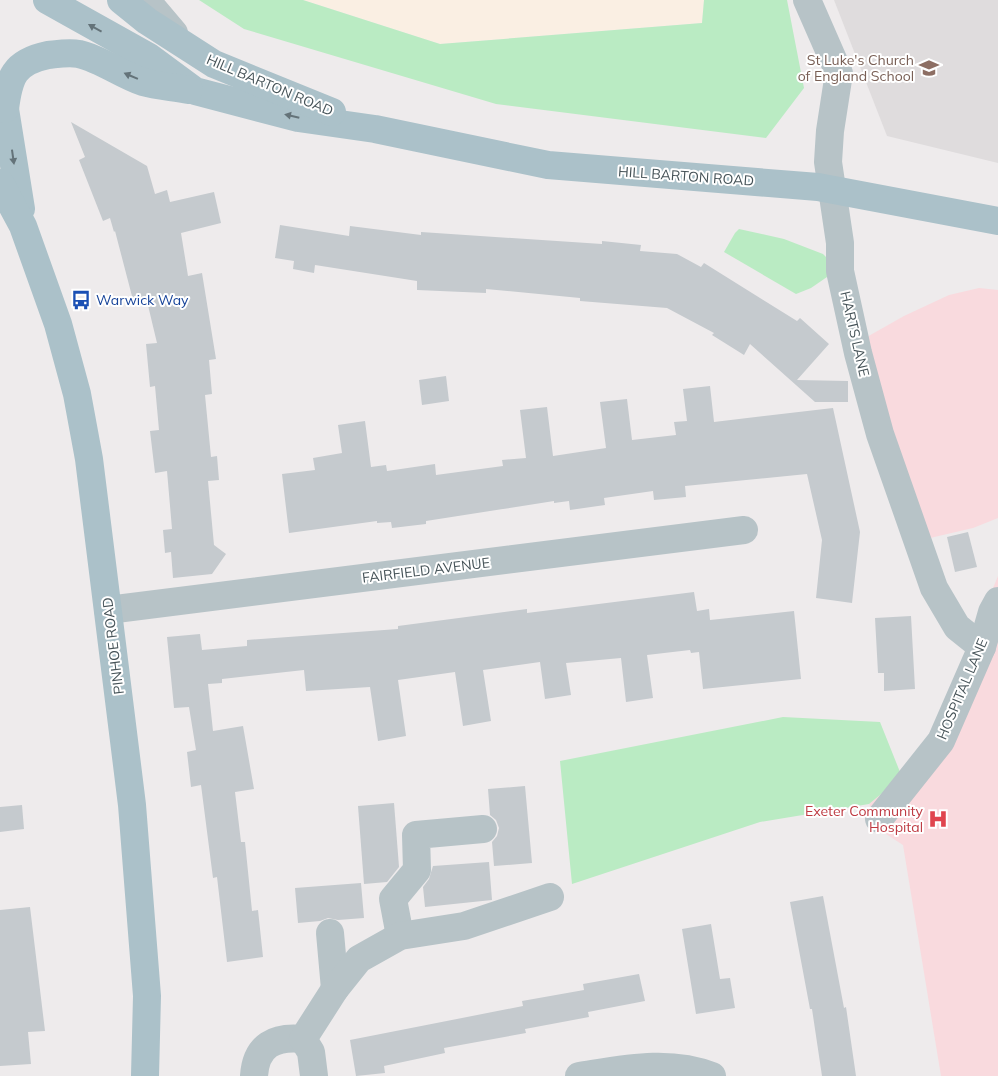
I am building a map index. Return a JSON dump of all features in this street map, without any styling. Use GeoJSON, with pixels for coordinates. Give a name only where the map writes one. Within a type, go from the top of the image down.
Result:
{"type":"FeatureCollection","features":[{"type":"Feature","properties":{"kind":"main road","name":"HILL BARTON ROAD"},"geometry":{"type":"LineString","coordinates":[[47,0],[149,57],[195,91],[298,118],[375,129],[548,165],[831,189],[998,221]]}},
{"type":"Feature","properties":{"kind":"main road","name":"HILL BARTON ROAD"},"geometry":{"type":"LineString","coordinates":[[121,0],[187,48],[214,64],[375,129]]}},
{"type":"Feature","properties":{"kind":"main road","name":"PINHOE ROAD"},"geometry":{"type":"LineString","coordinates":[[23,226],[3,102],[12,77],[20,67],[32,58],[60,53],[80,54],[144,82],[195,91]]}},
{"type":"Feature","properties":{"kind":"main road","name":"PINHOE ROAD"},"geometry":{"type":"LineString","coordinates":[[0,183],[23,226],[58,324],[77,394],[89,458],[132,805],[146,996],[145,1076]]}},
{"type":"Feature","properties":{"kind":"street"},"geometry":{"type":"LineString","coordinates":[[146,0],[187,48]]}},
{"type":"Feature","properties":{"kind":"street","name":"HARTS LANE"},"geometry":{"type":"LineString","coordinates":[[807,0],[839,73],[829,139],[828,162],[840,243],[840,271],[858,353],[880,434],[934,588],[957,627],[982,647]]}},
{"type":"Feature","properties":{"kind":"street","name":"FAIRFIELD AVENUE"},"geometry":{"type":"LineString","coordinates":[[108,610],[744,530]]}},
{"type":"Feature","properties":{"kind":"street","name":"HOSPITAL LANE"},"geometry":{"type":"LineString","coordinates":[[879,820],[940,742],[982,647],[992,612],[998,601]]}},
{"type":"Feature","properties":{"kind":"street"},"geometry":{"type":"LineString","coordinates":[[400,936],[393,899],[417,870],[416,835],[482,829]]}},
{"type":"Feature","properties":{"kind":"street"},"geometry":{"type":"LineString","coordinates":[[303,1039],[334,989],[359,959],[400,936],[464,926],[550,897]]}},
{"type":"Feature","properties":{"kind":"street"},"geometry":{"type":"LineString","coordinates":[[330,933],[334,989]]}},
{"type":"Feature","properties":{"kind":"street"},"geometry":{"type":"LineString","coordinates":[[254,1076],[254,1067],[261,1053],[272,1041],[289,1038],[303,1039]]}},
{"type":"Feature","properties":{"kind":"street"},"geometry":{"type":"LineString","coordinates":[[303,1039],[311,1052],[314,1076]]}},
{"type":"Feature","properties":{"kind":"street"},"geometry":{"type":"LineString","coordinates":[[579,1076],[663,1065],[692,1068],[712,1076]]}},
{"type":"Feature","properties":{"kind":"shaded area"},"geometry":{"type":"Polygon","coordinates":[[[303,0],[704,0],[702,23],[440,44],[303,0]]]}},
{"type":"Feature","properties":{"kind":"shaded area","name":"St Luke's Church of England School"},"geometry":{"type":"Polygon","coordinates":[[[834,0],[998,0],[998,163],[887,136],[834,0]]]}},
{"type":"Feature","properties":{"kind":"shaded area"},"geometry":{"type":"Polygon","coordinates":[[[979,288],[998,290],[998,518],[973,528],[913,542],[858,342],[904,316],[949,295],[979,288]]]}},
{"type":"Feature","properties":{"kind":"shaded area","name":"Exeter Community Hospital"},"geometry":{"type":"Polygon","coordinates":[[[998,576],[998,1076],[941,1076],[903,845],[886,834],[869,804],[902,777],[933,732],[998,576]]]}},
{"type":"Feature","properties":{"kind":"green space"},"geometry":{"type":"Polygon","coordinates":[[[199,0],[303,0],[440,44],[702,23],[704,0],[787,0],[804,88],[766,138],[496,104],[244,29],[199,0]]]}},
{"type":"Feature","properties":{"kind":"green space"},"geometry":{"type":"Polygon","coordinates":[[[739,229],[784,239],[823,254],[828,259],[827,277],[811,288],[796,294],[724,252],[739,229]]]}},
{"type":"Feature","properties":{"kind":"green space"},"geometry":{"type":"Polygon","coordinates":[[[783,717],[880,722],[902,777],[869,804],[760,822],[572,884],[560,761],[783,717]]]}},
{"type":"Feature","properties":{"kind":"building"},"geometry":{"type":"Polygon","coordinates":[[[71,122],[147,166],[155,194],[167,190],[170,202],[214,192],[221,223],[181,233],[188,276],[202,273],[216,359],[209,360],[212,394],[205,395],[211,457],[217,456],[219,480],[208,481],[214,545],[226,554],[212,574],[173,578],[171,552],[165,553],[163,530],[172,529],[167,471],[155,473],[150,431],[159,430],[155,386],[150,387],[146,344],[157,343],[146,297],[133,300],[115,231],[110,218],[103,221],[79,160],[85,157],[71,122]]]}},
{"type":"Feature","properties":{"kind":"building"},"geometry":{"type":"Polygon","coordinates":[[[280,225],[349,236],[350,226],[421,235],[421,232],[602,244],[602,241],[641,245],[640,251],[677,254],[701,267],[704,263],[797,321],[800,318],[829,344],[797,380],[848,381],[848,402],[815,402],[750,344],[744,355],[712,335],[714,333],[667,308],[580,301],[580,298],[486,289],[486,293],[417,290],[417,281],[315,265],[314,273],[293,269],[294,261],[275,258],[280,225]]]}},
{"type":"Feature","properties":{"kind":"building"},"geometry":{"type":"Polygon","coordinates":[[[446,376],[449,401],[422,405],[419,380],[446,376]]]}},
{"type":"Feature","properties":{"kind":"building"},"geometry":{"type":"Polygon","coordinates":[[[710,386],[714,422],[833,408],[860,532],[852,603],[816,598],[822,540],[807,474],[685,486],[686,497],[654,500],[653,491],[604,498],[605,505],[570,510],[569,501],[554,503],[554,501],[426,521],[426,524],[392,528],[391,522],[377,523],[377,521],[289,533],[282,474],[315,470],[313,458],[342,453],[338,425],[365,421],[371,467],[386,465],[387,471],[435,464],[436,475],[503,466],[502,460],[526,458],[520,410],[547,407],[553,456],[606,448],[600,402],[627,399],[632,440],[676,435],[674,422],[687,421],[683,389],[710,386]]]}},
{"type":"Feature","properties":{"kind":"building"},"geometry":{"type":"Polygon","coordinates":[[[968,532],[977,567],[955,572],[947,537],[968,532]]]}},
{"type":"Feature","properties":{"kind":"building"},"geometry":{"type":"Polygon","coordinates":[[[694,592],[697,611],[709,609],[710,620],[794,611],[801,679],[703,689],[699,652],[691,653],[690,650],[647,655],[653,698],[626,702],[621,658],[566,663],[571,695],[545,699],[540,662],[483,670],[491,721],[463,726],[455,672],[398,680],[406,736],[378,741],[370,687],[306,691],[304,670],[222,679],[222,683],[208,684],[213,731],[243,726],[254,789],[235,792],[241,842],[245,842],[252,911],[258,910],[263,957],[227,962],[217,877],[213,878],[201,785],[191,787],[187,752],[196,750],[189,707],[174,708],[167,637],[200,634],[202,650],[247,646],[247,640],[398,629],[398,626],[527,609],[527,613],[694,592]]]}},
{"type":"Feature","properties":{"kind":"building"},"geometry":{"type":"Polygon","coordinates":[[[911,616],[915,689],[884,691],[884,673],[878,673],[875,618],[911,616]]]}},
{"type":"Feature","properties":{"kind":"building"},"geometry":{"type":"Polygon","coordinates":[[[525,786],[532,863],[494,866],[492,842],[497,836],[499,828],[496,820],[490,815],[488,789],[525,786]]]}},
{"type":"Feature","properties":{"kind":"building"},"geometry":{"type":"Polygon","coordinates":[[[394,803],[399,867],[387,882],[364,884],[358,806],[394,803]]]}},
{"type":"Feature","properties":{"kind":"building"},"geometry":{"type":"Polygon","coordinates":[[[22,805],[24,829],[0,832],[0,807],[22,805]]]}},
{"type":"Feature","properties":{"kind":"building"},"geometry":{"type":"Polygon","coordinates":[[[489,862],[492,900],[425,907],[423,887],[429,879],[433,866],[489,862]]]}},
{"type":"Feature","properties":{"kind":"building"},"geometry":{"type":"Polygon","coordinates":[[[361,883],[364,918],[338,920],[328,918],[320,921],[298,923],[295,888],[361,883]]]}},
{"type":"Feature","properties":{"kind":"building"},"geometry":{"type":"Polygon","coordinates":[[[823,896],[844,1008],[846,1007],[856,1076],[822,1076],[812,1009],[810,1009],[790,902],[823,896]]]}},
{"type":"Feature","properties":{"kind":"building"},"geometry":{"type":"Polygon","coordinates":[[[30,907],[45,1031],[28,1032],[31,1064],[0,1066],[0,910],[30,907]]]}},
{"type":"Feature","properties":{"kind":"building"},"geometry":{"type":"Polygon","coordinates":[[[711,924],[720,979],[730,978],[735,1008],[696,1014],[682,929],[711,924]]]}},
{"type":"Feature","properties":{"kind":"building"},"geometry":{"type":"Polygon","coordinates":[[[639,974],[645,1001],[588,1012],[589,1017],[525,1029],[526,1033],[444,1048],[445,1053],[384,1066],[385,1073],[356,1076],[350,1040],[523,1006],[522,1001],[584,990],[583,984],[639,974]]]}},
{"type":"Feature","properties":{"kind":"place","name":"St Luke's Church of England School"},"geometry":{"type":"Point","coordinates":[929,68]}},
{"type":"Feature","properties":{"kind":"place","name":"Warwick Way"},"geometry":{"type":"Point","coordinates":[81,300]}},
{"type":"Feature","properties":{"kind":"place","name":"Exeter Community Hospital"},"geometry":{"type":"Point","coordinates":[938,819]}}]}
